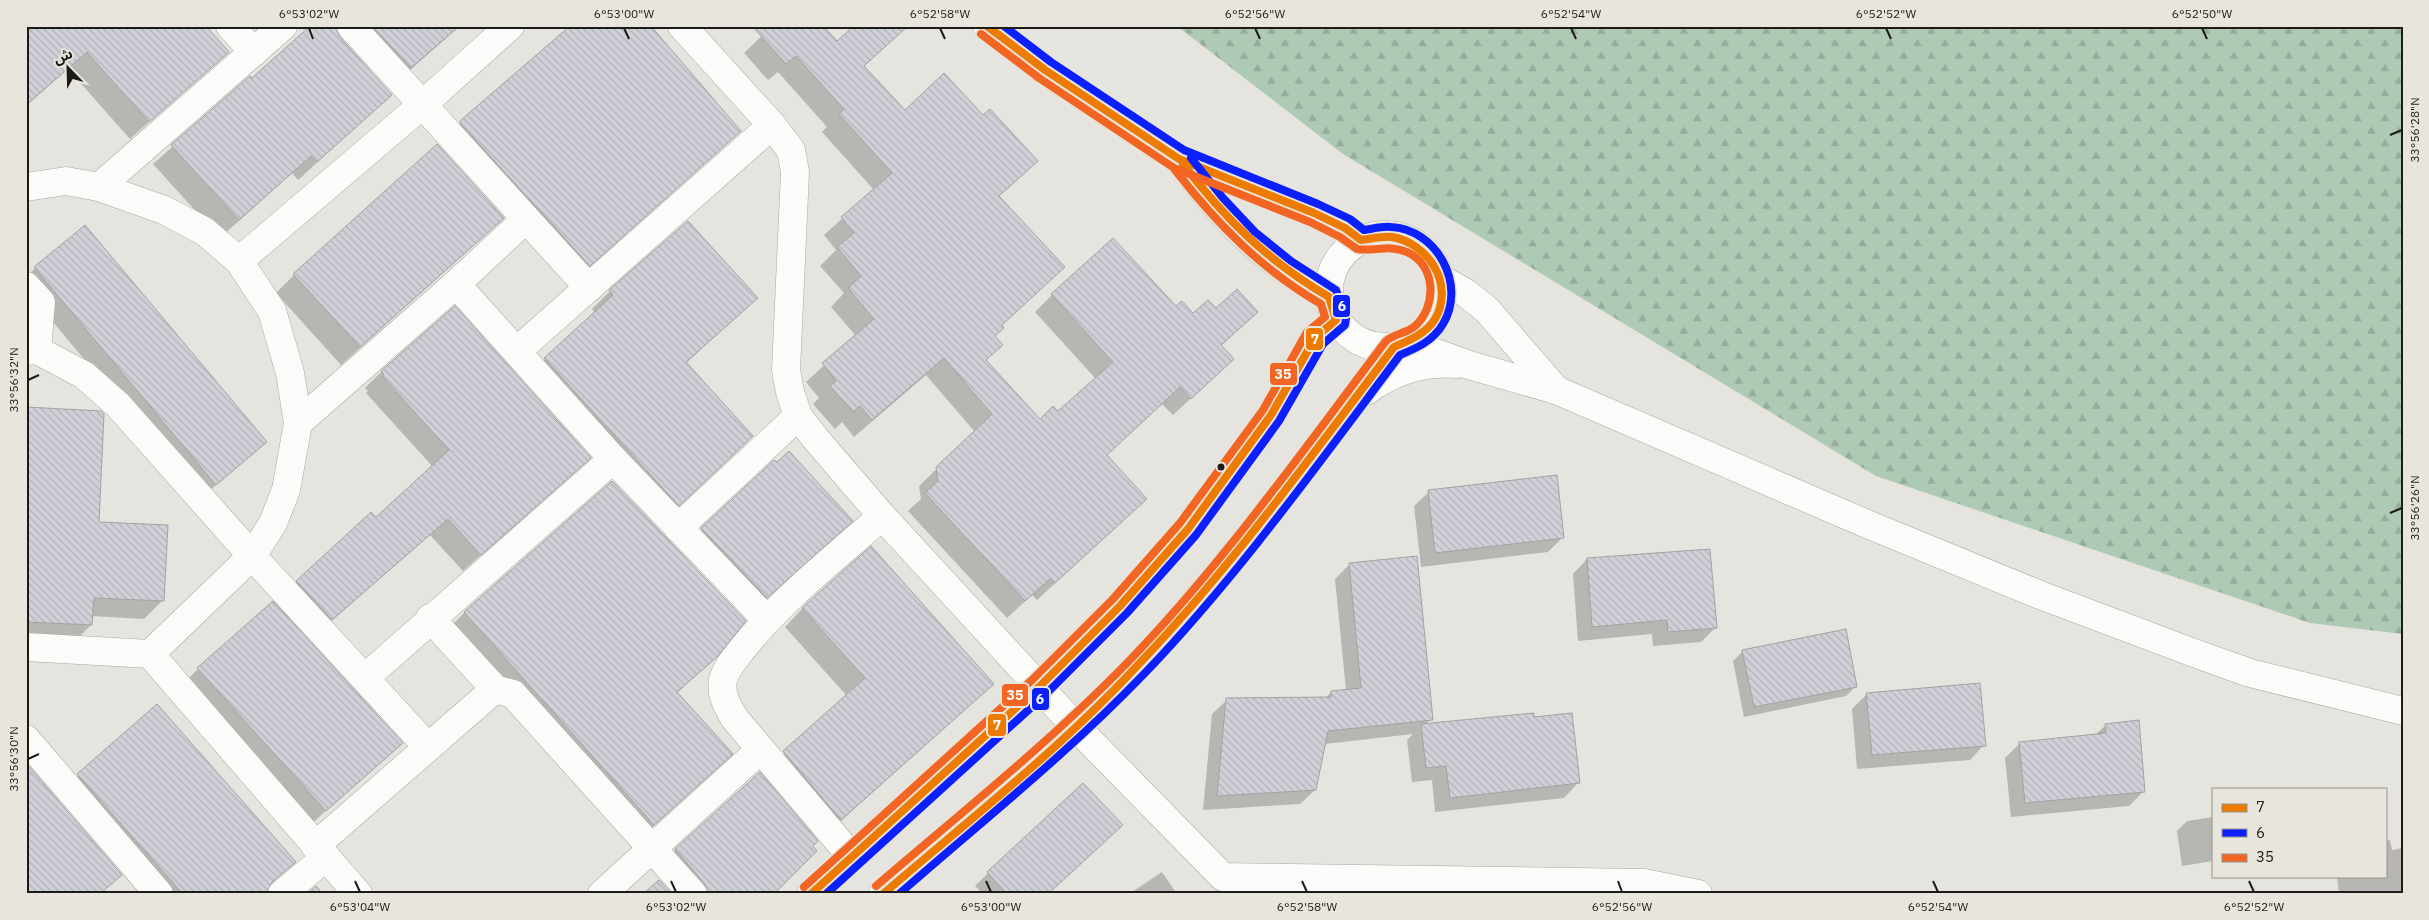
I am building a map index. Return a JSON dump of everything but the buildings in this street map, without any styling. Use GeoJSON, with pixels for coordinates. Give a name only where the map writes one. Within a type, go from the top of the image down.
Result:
{"type":"FeatureCollection","features":[{"type":"Feature","properties":{"kind":"street"},"geometry":{"type":"LineString","coordinates":[[230,26],[254,52]]}},
{"type":"Feature","properties":{"kind":"street"},"geometry":{"type":"LineString","coordinates":[[98,187],[283,26]]}},
{"type":"Feature","properties":{"kind":"street"},"geometry":{"type":"LineString","coordinates":[[351,26],[589,288]]}},
{"type":"Feature","properties":{"kind":"street"},"geometry":{"type":"LineString","coordinates":[[239,261],[422,105],[510,26]]}},
{"type":"Feature","properties":{"kind":"street"},"geometry":{"type":"LineString","coordinates":[[682,26],[772,125],[791,150],[795,172],[786,370],[790,392],[798,416],[882,516],[1223,885],[1644,882],[1698,894]]}},
{"type":"Feature","properties":{"kind":"street"},"geometry":{"type":"LineString","coordinates":[[987,26],[1053,75],[1179,159],[1314,213],[1346,228],[1362,240]]}},
{"type":"Feature","properties":{"kind":"street"},"geometry":{"type":"LineString","coordinates":[[517,351],[772,125]]}},
{"type":"Feature","properties":{"kind":"street"},"geometry":{"type":"LineString","coordinates":[[811,894],[1039,687],[1120,606],[1188,529],[1271,414],[1315,338],[1332,308],[1334,267],[1351,247],[1362,240],[1386,235],[1411,241],[1424,250],[1434,264],[1441,279],[1440,307],[1426,331],[1404,343],[1380,347],[1355,339],[1332,308],[1233,227],[1179,159]]}},
{"type":"Feature","properties":{"kind":"street"},"geometry":{"type":"LineString","coordinates":[[26,187],[66,181],[98,187],[164,210],[204,231],[239,261],[272,311],[290,373],[298,423],[286,490],[273,523],[252,556],[150,654]]}},
{"type":"Feature","properties":{"kind":"street"},"geometry":{"type":"LineString","coordinates":[[298,423],[456,284],[526,219]]}},
{"type":"Feature","properties":{"kind":"street"},"geometry":{"type":"LineString","coordinates":[[1441,279],[1466,293],[1487,310],[1556,390]]}},
{"type":"Feature","properties":{"kind":"street"},"geometry":{"type":"LineString","coordinates":[[456,284],[613,459],[766,619]]}},
{"type":"Feature","properties":{"kind":"street"},"geometry":{"type":"LineString","coordinates":[[26,286],[41,302],[32,350],[84,375],[118,404],[252,556],[366,677],[427,746]]}},
{"type":"Feature","properties":{"kind":"street"},"geometry":{"type":"LineString","coordinates":[[1404,343],[1469,365],[1556,390],[1867,524],[2040,595],[2176,647],[2250,672],[2403,711]]}},
{"type":"Feature","properties":{"kind":"street"},"geometry":{"type":"LineString","coordinates":[[883,894],[1076,727],[1136,668],[1214,580],[1356,397],[1404,343]]}},
{"type":"Feature","properties":{"kind":"street"},"geometry":{"type":"LineString","coordinates":[[1356,397],[1385,377],[1411,368],[1450,363],[1469,365]]}},
{"type":"Feature","properties":{"kind":"street"},"geometry":{"type":"LineString","coordinates":[[678,528],[798,416]]}},
{"type":"Feature","properties":{"kind":"street"},"geometry":{"type":"LineString","coordinates":[[366,677],[430,618],[613,459]]}},
{"type":"Feature","properties":{"kind":"street"},"geometry":{"type":"LineString","coordinates":[[852,857],[735,719],[723,697],[722,689],[723,678],[733,661],[766,619],[882,516]]}},
{"type":"Feature","properties":{"kind":"street"},"geometry":{"type":"LineString","coordinates":[[430,618],[495,689],[513,694],[693,894]]}},
{"type":"Feature","properties":{"kind":"street"},"geometry":{"type":"LineString","coordinates":[[26,647],[150,654],[358,894]]}},
{"type":"Feature","properties":{"kind":"street"},"geometry":{"type":"LineString","coordinates":[[282,894],[320,852],[427,746],[495,689]]}},
{"type":"Feature","properties":{"kind":"street"},"geometry":{"type":"LineString","coordinates":[[26,739],[147,889]]}},
{"type":"Feature","properties":{"kind":"street"},"geometry":{"type":"LineString","coordinates":[[602,894],[650,848],[760,750]]}},
{"type":"Feature","properties":{"kind":"green space"},"geometry":{"type":"Polygon","coordinates":[[[1177,26],[2403,26],[2403,634],[2310,623],[1876,476],[1343,154],[1177,26]]]}},
{"type":"Feature","properties":{"kind":"transit line","name":"7"},"geometry":{"type":"LineString","coordinates":[[883,894],[1045,756],[1107,698],[1136,667],[1205,591],[1301,470],[1394,347],[1427,329],[1435,319],[1440,306],[1442,292],[1440,279],[1435,267],[1417,247],[1392,237],[1361,240],[1345,228],[1314,213],[1179,159],[1045,70],[987,26]]}},
{"type":"Feature","properties":{"kind":"transit line","name":"6"},"geometry":{"type":"LineString","coordinates":[[899,894],[1054,760],[1143,675],[1212,599],[1308,478],[1400,355],[1418,347],[1434,335],[1443,324],[1450,308],[1449,276],[1443,261],[1434,248],[1421,237],[1407,230],[1391,227],[1364,230],[1350,219],[1318,204],[1184,150],[1051,62],[1004,26]]}},
{"type":"Feature","properties":{"kind":"transit line","name":"35"},"geometry":{"type":"LineString","coordinates":[[876,886],[1067,721],[1163,625],[1262,506],[1386,341],[1411,329],[1422,319],[1430,298],[1428,276],[1424,267],[1417,258],[1407,252],[1388,248],[1357,249],[1340,237],[1310,222],[1174,168],[1039,78],[981,34]]}},
{"type":"Feature","properties":{"kind":"transit line","name":"6"},"geometry":{"type":"LineString","coordinates":[[826,894],[1046,694],[1127,613],[1196,535],[1279,421],[1323,344],[1345,325],[1346,318],[1336,290],[1291,261],[1255,232],[1223,198],[1191,158]]}},
{"type":"Feature","properties":{"kind":"transit line","name":"7"},"geometry":{"type":"LineString","coordinates":[[811,894],[1039,687],[1120,606],[1188,529],[1271,415],[1315,338],[1336,320],[1329,297],[1286,269],[1249,238],[1215,203],[1183,164]]}},
{"type":"Feature","properties":{"kind":"transit line","name":"35"},"geometry":{"type":"LineString","coordinates":[[804,887],[1032,680],[1113,599],[1180,523],[1263,410],[1307,332],[1325,317],[1321,304],[1279,276],[1241,244],[1207,209],[1175,170]]}}]}
